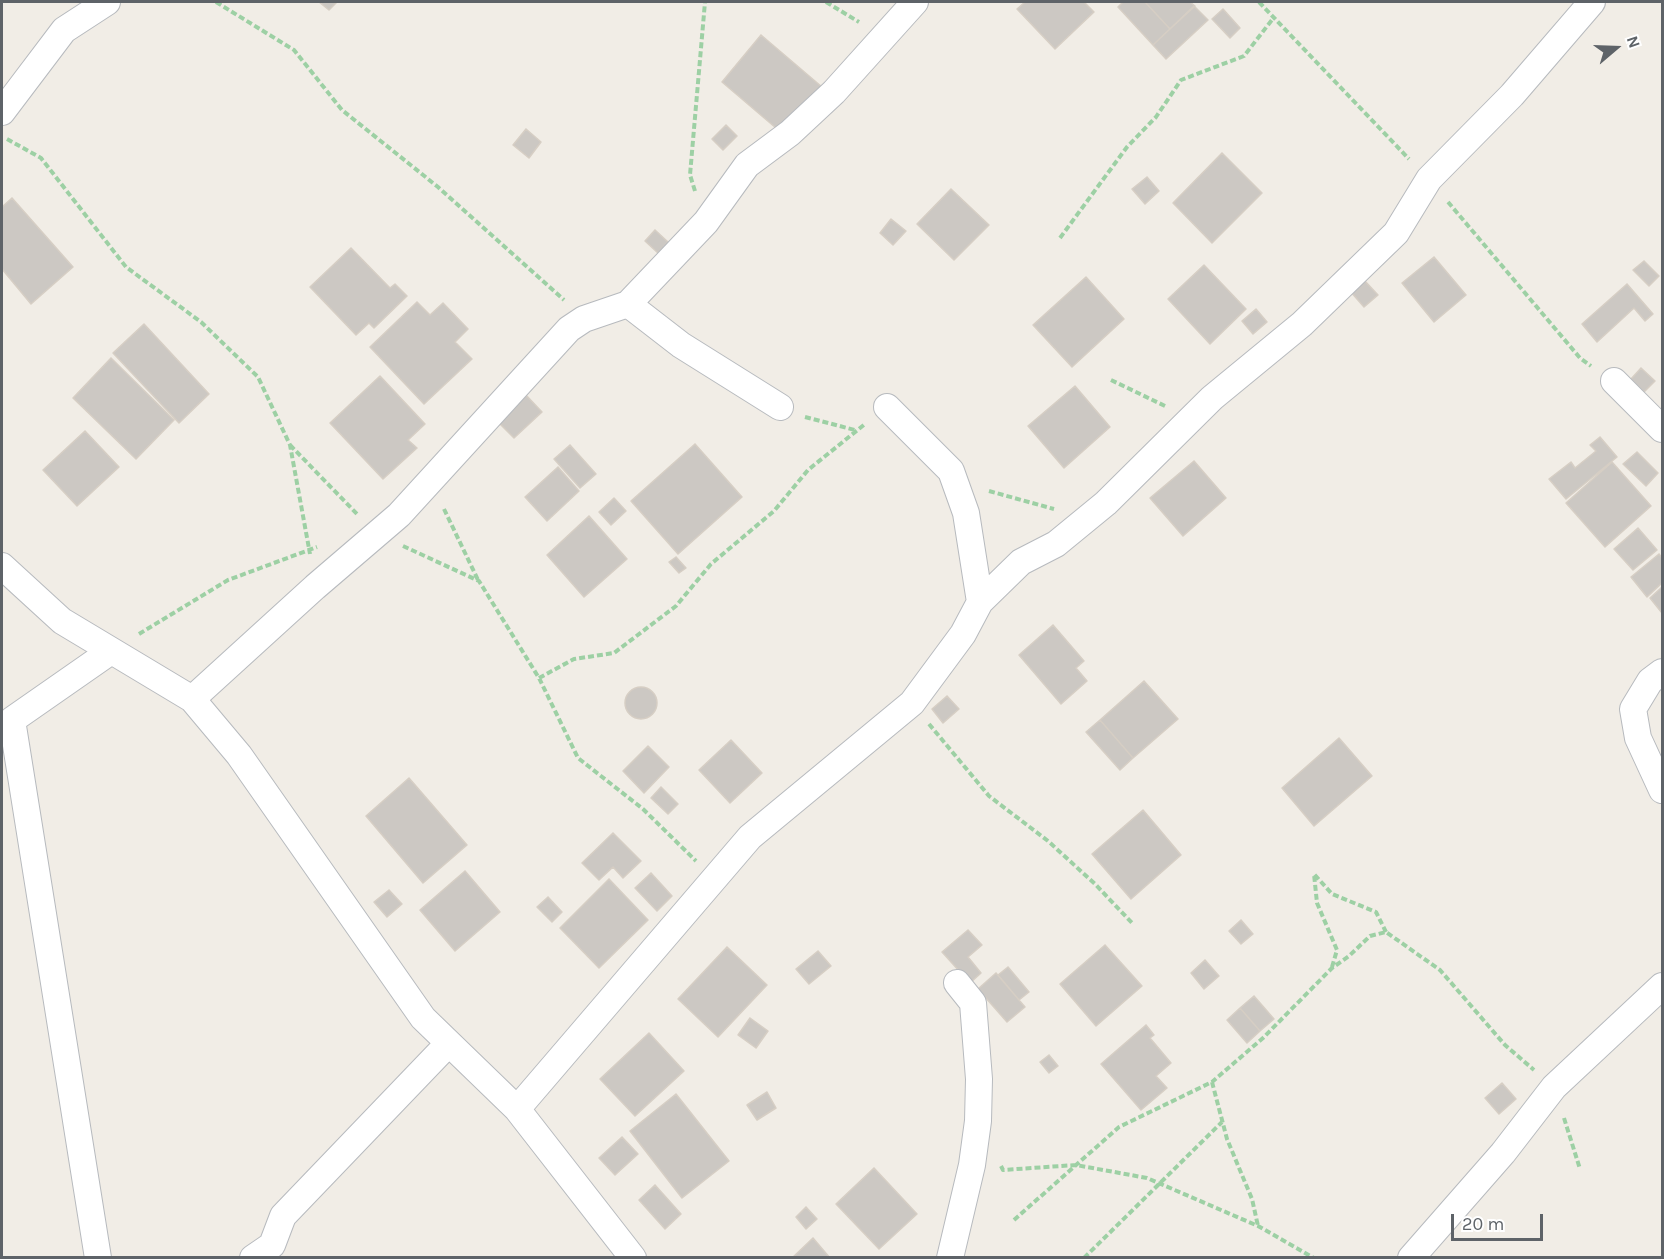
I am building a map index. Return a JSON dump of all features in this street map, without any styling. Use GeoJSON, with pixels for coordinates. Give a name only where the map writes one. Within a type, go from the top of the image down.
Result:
{"type":"FeatureCollection","features":[{"type":"Feature","properties":{"kind":"street"},"geometry":{"type":"LineString","coordinates":[[2,112],[64,30],[75,2]]}},
{"type":"Feature","properties":{"kind":"street"},"geometry":{"type":"LineString","coordinates":[[64,30],[107,2]]}},
{"type":"Feature","properties":{"kind":"street"},"geometry":{"type":"LineString","coordinates":[[192,699],[377,534],[432,480],[569,329],[584,319],[628,304],[706,222],[747,165],[790,133],[834,92],[915,2]]}},
{"type":"Feature","properties":{"kind":"street"},"geometry":{"type":"LineString","coordinates":[[517,1109],[698,899],[713,877],[750,837],[912,703],[963,634],[980,602],[1021,562],[1056,544],[1089,517],[1198,412],[1302,324],[1396,233],[1429,179],[1512,95],[1592,2]]}},
{"type":"Feature","properties":{"kind":"street"},"geometry":{"type":"LineString","coordinates":[[628,304],[681,345],[780,407]]}},
{"type":"Feature","properties":{"kind":"street"},"geometry":{"type":"LineString","coordinates":[[1614,381],[1662,429]]}},
{"type":"Feature","properties":{"kind":"street"},"geometry":{"type":"LineString","coordinates":[[887,407],[951,471],[966,513],[980,602]]}},
{"type":"Feature","properties":{"kind":"street"},"geometry":{"type":"LineString","coordinates":[[2,566],[62,621],[192,699],[239,755],[423,1018],[517,1109],[633,1257]]}},
{"type":"Feature","properties":{"kind":"street"},"geometry":{"type":"LineString","coordinates":[[98,1257],[7,722],[111,651]]}},
{"type":"Feature","properties":{"kind":"street"},"geometry":{"type":"LineString","coordinates":[[1662,672],[1650,681],[1633,709],[1638,738],[1662,790]]}},
{"type":"Feature","properties":{"kind":"street"},"geometry":{"type":"LineString","coordinates":[[950,1257],[972,1165],[979,1079],[972,1003],[957,983]]}},
{"type":"Feature","properties":{"kind":"street"},"geometry":{"type":"LineString","coordinates":[[1411,1257],[1503,1153],[1554,1087],[1662,986]]}},
{"type":"Feature","properties":{"kind":"street"},"geometry":{"type":"LineString","coordinates":[[253,1257],[272,1245],[283,1216],[448,1044]]}},
{"type":"Feature","properties":{"kind":"path"},"geometry":{"type":"LineString","coordinates":[[216,2],[294,50],[342,110],[520,257],[584,319]]}},
{"type":"Feature","properties":{"kind":"path"},"geometry":{"type":"LineString","coordinates":[[705,2],[690,175],[706,222]]}},
{"type":"Feature","properties":{"kind":"path"},"geometry":{"type":"LineString","coordinates":[[1060,238],[1127,147],[1156,117],[1181,80],[1244,56],[1275,16]]}},
{"type":"Feature","properties":{"kind":"path"},"geometry":{"type":"LineString","coordinates":[[2,135],[40,159],[126,267],[201,322],[258,377],[290,445],[315,587]]}},
{"type":"Feature","properties":{"kind":"path"},"geometry":{"type":"LineString","coordinates":[[1111,380],[1168,407],[1198,412]]}},
{"type":"Feature","properties":{"kind":"path"},"geometry":{"type":"LineString","coordinates":[[780,407],[802,417],[856,431]]}},
{"type":"Feature","properties":{"kind":"path"},"geometry":{"type":"LineString","coordinates":[[538,678],[574,659],[614,653],[676,606],[711,564],[774,511],[808,470],[887,407]]}},
{"type":"Feature","properties":{"kind":"path"},"geometry":{"type":"LineString","coordinates":[[290,445],[377,534],[479,581]]}},
{"type":"Feature","properties":{"kind":"path"},"geometry":{"type":"LineString","coordinates":[[951,471],[973,486],[1089,517]]}},
{"type":"Feature","properties":{"kind":"path"},"geometry":{"type":"LineString","coordinates":[[432,480],[479,581],[538,678],[578,758],[644,809],[713,877]]}},
{"type":"Feature","properties":{"kind":"path"},"geometry":{"type":"LineString","coordinates":[[111,651],[228,580],[321,546]]}},
{"type":"Feature","properties":{"kind":"path"},"geometry":{"type":"LineString","coordinates":[[912,703],[989,796],[1048,841],[1095,884],[1133,924]]}},
{"type":"Feature","properties":{"kind":"path"},"geometry":{"type":"LineString","coordinates":[[1332,968],[1337,950],[1317,903],[1314,874],[1332,894],[1376,912],[1386,932],[1440,970],[1505,1045],[1554,1087],[1580,1169]]}},
{"type":"Feature","properties":{"kind":"path"},"geometry":{"type":"LineString","coordinates":[[1014,1220],[1119,1127],[1212,1082],[1263,1038],[1332,968],[1370,936],[1386,932]]}},
{"type":"Feature","properties":{"kind":"path"},"geometry":{"type":"LineString","coordinates":[[1212,1082],[1222,1122],[1252,1199],[1258,1226]]}},
{"type":"Feature","properties":{"kind":"path"},"geometry":{"type":"LineString","coordinates":[[1084,1257],[1222,1122]]}},
{"type":"Feature","properties":{"kind":"path"},"geometry":{"type":"LineString","coordinates":[[998,1160],[1003,1170],[1076,1165],[1147,1178],[1258,1226],[1314,1257]]}},
{"type":"Feature","properties":{"kind":"building"},"geometry":{"type":"Polygon","coordinates":[[[319,2],[337,2],[329,10],[319,2]]]}},
{"type":"Feature","properties":{"kind":"building"},"geometry":{"type":"Polygon","coordinates":[[[1025,2],[1084,2],[1094,12],[1055,49],[1017,9],[1025,2]]]}},
{"type":"Feature","properties":{"kind":"building"},"geometry":{"type":"Polygon","coordinates":[[[1123,2],[1145,2],[1170,29],[1153,45],[1118,7],[1123,2]]]}},
{"type":"Feature","properties":{"kind":"building"},"geometry":{"type":"Polygon","coordinates":[[[1145,2],[1190,2],[1195,6],[1170,29],[1145,2]]]}},
{"type":"Feature","properties":{"kind":"building"},"geometry":{"type":"Polygon","coordinates":[[[1194,6],[1208,20],[1166,59],[1153,45],[1194,6]]]}},
{"type":"Feature","properties":{"kind":"building"},"geometry":{"type":"Polygon","coordinates":[[[1223,9],[1240,28],[1230,38],[1212,19],[1223,9]]]}},
{"type":"Feature","properties":{"kind":"building"},"geometry":{"type":"Polygon","coordinates":[[[761,35],[822,87],[783,134],[722,82],[761,35]]]}},
{"type":"Feature","properties":{"kind":"building"},"geometry":{"type":"Polygon","coordinates":[[[726,125],[737,136],[723,150],[712,139],[726,125]]]}},
{"type":"Feature","properties":{"kind":"building"},"geometry":{"type":"Polygon","coordinates":[[[526,129],[541,142],[529,158],[513,145],[526,129]]]}},
{"type":"Feature","properties":{"kind":"building"},"geometry":{"type":"Polygon","coordinates":[[[1222,153],[1262,193],[1212,243],[1173,203],[1222,153]]]}},
{"type":"Feature","properties":{"kind":"building"},"geometry":{"type":"Polygon","coordinates":[[[1147,177],[1159,191],[1145,204],[1132,189],[1147,177]]]}},
{"type":"Feature","properties":{"kind":"building"},"geometry":{"type":"Polygon","coordinates":[[[951,189],[989,225],[954,260],[917,224],[951,189]]]}},
{"type":"Feature","properties":{"kind":"building"},"geometry":{"type":"Polygon","coordinates":[[[12,198],[73,267],[31,304],[2,269],[2,207],[12,198]]]}},
{"type":"Feature","properties":{"kind":"building"},"geometry":{"type":"Polygon","coordinates":[[[891,219],[906,231],[893,245],[880,233],[891,219]]]}},
{"type":"Feature","properties":{"kind":"building"},"geometry":{"type":"Polygon","coordinates":[[[655,230],[668,242],[658,253],[645,241],[655,230]]]}},
{"type":"Feature","properties":{"kind":"building"},"geometry":{"type":"Polygon","coordinates":[[[351,248],[390,288],[395,284],[407,296],[374,328],[369,323],[356,335],[310,287],[351,248]]]}},
{"type":"Feature","properties":{"kind":"building"},"geometry":{"type":"Polygon","coordinates":[[[1434,257],[1466,295],[1434,322],[1402,283],[1434,257]]]}},
{"type":"Feature","properties":{"kind":"building"},"geometry":{"type":"Polygon","coordinates":[[[1644,261],[1659,276],[1649,286],[1633,270],[1644,261]]]}},
{"type":"Feature","properties":{"kind":"building"},"geometry":{"type":"Polygon","coordinates":[[[1204,265],[1246,309],[1210,344],[1168,299],[1204,265]]]}},
{"type":"Feature","properties":{"kind":"building"},"geometry":{"type":"Polygon","coordinates":[[[1086,277],[1124,319],[1072,367],[1033,325],[1086,277]]]}},
{"type":"Feature","properties":{"kind":"building"},"geometry":{"type":"Polygon","coordinates":[[[1364,280],[1378,295],[1364,307],[1350,291],[1364,280]]]}},
{"type":"Feature","properties":{"kind":"building"},"geometry":{"type":"Polygon","coordinates":[[[1627,284],[1653,314],[1645,321],[1634,308],[1597,342],[1582,324],[1627,284]]]}},
{"type":"Feature","properties":{"kind":"building"},"geometry":{"type":"Polygon","coordinates":[[[417,302],[430,315],[443,303],[468,329],[455,342],[472,359],[424,404],[370,347],[417,302]]]}},
{"type":"Feature","properties":{"kind":"building"},"geometry":{"type":"Polygon","coordinates":[[[1256,309],[1267,322],[1253,334],[1242,321],[1256,309]]]}},
{"type":"Feature","properties":{"kind":"building"},"geometry":{"type":"Polygon","coordinates":[[[144,324],[209,394],[179,423],[113,353],[144,324]]]}},
{"type":"Feature","properties":{"kind":"building"},"geometry":{"type":"Polygon","coordinates":[[[111,358],[174,420],[136,459],[73,398],[111,358]]]}},
{"type":"Feature","properties":{"kind":"building"},"geometry":{"type":"Polygon","coordinates":[[[1641,368],[1655,381],[1644,392],[1631,379],[1641,368]]]}},
{"type":"Feature","properties":{"kind":"building"},"geometry":{"type":"Polygon","coordinates":[[[380,376],[425,424],[408,440],[417,448],[383,479],[330,423],[380,376]]]}},
{"type":"Feature","properties":{"kind":"building"},"geometry":{"type":"Polygon","coordinates":[[[1075,386],[1110,427],[1064,468],[1028,426],[1075,386]]]}},
{"type":"Feature","properties":{"kind":"building"},"geometry":{"type":"Polygon","coordinates":[[[525,394],[542,412],[514,438],[497,421],[525,394]]]}},
{"type":"Feature","properties":{"kind":"building"},"geometry":{"type":"Polygon","coordinates":[[[85,431],[119,467],[77,506],[43,470],[85,431]]]}},
{"type":"Feature","properties":{"kind":"building"},"geometry":{"type":"Polygon","coordinates":[[[1600,437],[1617,457],[1566,499],[1549,479],[1571,462],[1575,468],[1596,451],[1590,445],[1600,437]]]}},
{"type":"Feature","properties":{"kind":"building"},"geometry":{"type":"Polygon","coordinates":[[[695,444],[742,497],[678,554],[631,501],[695,444]]]}},
{"type":"Feature","properties":{"kind":"building"},"geometry":{"type":"Polygon","coordinates":[[[570,445],[596,474],[580,488],[554,459],[570,445]]]}},
{"type":"Feature","properties":{"kind":"building"},"geometry":{"type":"Polygon","coordinates":[[[1637,452],[1658,473],[1646,486],[1623,464],[1637,452]]]}},
{"type":"Feature","properties":{"kind":"building"},"geometry":{"type":"Polygon","coordinates":[[[1194,461],[1226,498],[1183,536],[1150,498],[1194,461]]]}},
{"type":"Feature","properties":{"kind":"building"},"geometry":{"type":"Polygon","coordinates":[[[1612,462],[1651,506],[1605,547],[1566,503],[1612,462]]]}},
{"type":"Feature","properties":{"kind":"building"},"geometry":{"type":"Polygon","coordinates":[[[558,467],[579,491],[547,521],[525,497],[558,467]]]}},
{"type":"Feature","properties":{"kind":"building"},"geometry":{"type":"Polygon","coordinates":[[[614,498],[626,511],[611,525],[599,512],[614,498]]]}},
{"type":"Feature","properties":{"kind":"building"},"geometry":{"type":"Polygon","coordinates":[[[589,516],[627,559],[584,597],[547,555],[589,516]]]}},
{"type":"Feature","properties":{"kind":"building"},"geometry":{"type":"Polygon","coordinates":[[[1638,528],[1657,550],[1633,570],[1614,549],[1638,528]]]}},
{"type":"Feature","properties":{"kind":"building"},"geometry":{"type":"Polygon","coordinates":[[[1659,554],[1662,558],[1662,583],[1647,597],[1631,577],[1659,554]]]}},
{"type":"Feature","properties":{"kind":"building"},"geometry":{"type":"Polygon","coordinates":[[[676,557],[686,568],[679,573],[669,562],[676,557]]]}},
{"type":"Feature","properties":{"kind":"building"},"geometry":{"type":"Polygon","coordinates":[[[1662,587],[1662,613],[1650,598],[1662,587]]]}},
{"type":"Feature","properties":{"kind":"building"},"geometry":{"type":"Polygon","coordinates":[[[1053,625],[1084,661],[1076,668],[1087,681],[1061,704],[1019,655],[1053,625]]]}},
{"type":"Feature","properties":{"kind":"building"},"geometry":{"type":"Polygon","coordinates":[[[1144,681],[1178,719],[1133,758],[1100,720],[1144,681]]]}},
{"type":"Feature","properties":{"kind":"building"},"geometry":{"type":"Polygon","coordinates":[[[641,687],[653,691],[657,703],[653,715],[641,719],[629,715],[625,703],[629,691],[641,687]]]}},
{"type":"Feature","properties":{"kind":"building"},"geometry":{"type":"Polygon","coordinates":[[[947,696],[959,709],[943,723],[932,709],[947,696]]]}},
{"type":"Feature","properties":{"kind":"building"},"geometry":{"type":"Polygon","coordinates":[[[1100,720],[1133,758],[1120,770],[1086,732],[1100,720]]]}},
{"type":"Feature","properties":{"kind":"building"},"geometry":{"type":"Polygon","coordinates":[[[1339,738],[1372,776],[1314,826],[1282,788],[1339,738]]]}},
{"type":"Feature","properties":{"kind":"building"},"geometry":{"type":"Polygon","coordinates":[[[731,740],[762,773],[730,803],[699,770],[731,740]]]}},
{"type":"Feature","properties":{"kind":"building"},"geometry":{"type":"Polygon","coordinates":[[[648,746],[669,767],[644,793],[623,771],[648,746]]]}},
{"type":"Feature","properties":{"kind":"building"},"geometry":{"type":"Polygon","coordinates":[[[409,778],[467,845],[423,883],[366,816],[409,778]]]}},
{"type":"Feature","properties":{"kind":"building"},"geometry":{"type":"Polygon","coordinates":[[[661,787],[678,804],[668,814],[651,798],[661,787]]]}},
{"type":"Feature","properties":{"kind":"building"},"geometry":{"type":"Polygon","coordinates":[[[1143,810],[1181,855],[1131,899],[1092,854],[1143,810]]]}},
{"type":"Feature","properties":{"kind":"building"},"geometry":{"type":"Polygon","coordinates":[[[613,833],[641,861],[623,878],[613,867],[599,880],[582,863],[613,833]]]}},
{"type":"Feature","properties":{"kind":"building"},"geometry":{"type":"Polygon","coordinates":[[[465,871],[500,912],[455,951],[420,910],[465,871]]]}},
{"type":"Feature","properties":{"kind":"building"},"geometry":{"type":"Polygon","coordinates":[[[651,873],[672,896],[657,911],[635,888],[651,873]]]}},
{"type":"Feature","properties":{"kind":"building"},"geometry":{"type":"Polygon","coordinates":[[[609,879],[648,920],[599,968],[560,928],[609,879]]]}},
{"type":"Feature","properties":{"kind":"building"},"geometry":{"type":"Polygon","coordinates":[[[389,890],[402,904],[387,917],[374,902],[389,890]]]}},
{"type":"Feature","properties":{"kind":"building"},"geometry":{"type":"Polygon","coordinates":[[[548,897],[562,912],[552,922],[537,907],[548,897]]]}},
{"type":"Feature","properties":{"kind":"building"},"geometry":{"type":"Polygon","coordinates":[[[1241,920],[1253,934],[1241,944],[1229,931],[1241,920]]]}},
{"type":"Feature","properties":{"kind":"building"},"geometry":{"type":"Polygon","coordinates":[[[968,930],[982,945],[968,957],[981,973],[970,983],[942,952],[968,930]]]}},
{"type":"Feature","properties":{"kind":"building"},"geometry":{"type":"Polygon","coordinates":[[[1105,945],[1142,986],[1096,1026],[1060,984],[1105,945]]]}},
{"type":"Feature","properties":{"kind":"building"},"geometry":{"type":"Polygon","coordinates":[[[727,947],[767,985],[718,1037],[678,999],[727,947]]]}},
{"type":"Feature","properties":{"kind":"building"},"geometry":{"type":"Polygon","coordinates":[[[818,951],[831,966],[809,984],[796,969],[818,951]]]}},
{"type":"Feature","properties":{"kind":"building"},"geometry":{"type":"Polygon","coordinates":[[[1205,960],[1219,976],[1204,989],[1191,973],[1205,960]]]}},
{"type":"Feature","properties":{"kind":"building"},"geometry":{"type":"Polygon","coordinates":[[[1008,967],[1029,992],[1019,1000],[998,975],[1008,967]]]}},
{"type":"Feature","properties":{"kind":"building"},"geometry":{"type":"Polygon","coordinates":[[[996,973],[1025,1007],[1007,1022],[978,989],[996,973]]]}},
{"type":"Feature","properties":{"kind":"building"},"geometry":{"type":"Polygon","coordinates":[[[1254,996],[1274,1019],[1260,1031],[1240,1008],[1254,996]]]}},
{"type":"Feature","properties":{"kind":"building"},"geometry":{"type":"Polygon","coordinates":[[[1240,1008],[1260,1031],[1247,1043],[1227,1020],[1240,1008]]]}},
{"type":"Feature","properties":{"kind":"building"},"geometry":{"type":"Polygon","coordinates":[[[750,1018],[768,1031],[756,1048],[738,1035],[750,1018]]]}},
{"type":"Feature","properties":{"kind":"building"},"geometry":{"type":"Polygon","coordinates":[[[1146,1025],[1154,1035],[1150,1038],[1171,1063],[1156,1076],[1167,1088],[1141,1110],[1101,1064],[1146,1025]]]}},
{"type":"Feature","properties":{"kind":"building"},"geometry":{"type":"Polygon","coordinates":[[[649,1033],[684,1071],[635,1116],[600,1079],[649,1033]]]}},
{"type":"Feature","properties":{"kind":"building"},"geometry":{"type":"Polygon","coordinates":[[[1049,1055],[1058,1066],[1049,1073],[1040,1062],[1049,1055]]]}},
{"type":"Feature","properties":{"kind":"building"},"geometry":{"type":"Polygon","coordinates":[[[1502,1083],[1516,1099],[1499,1114],[1485,1098],[1502,1083]]]}},
{"type":"Feature","properties":{"kind":"building"},"geometry":{"type":"Polygon","coordinates":[[[767,1092],[776,1108],[757,1120],[747,1105],[767,1092]]]}},
{"type":"Feature","properties":{"kind":"building"},"geometry":{"type":"Polygon","coordinates":[[[676,1094],[729,1161],[682,1198],[630,1131],[676,1094]]]}},
{"type":"Feature","properties":{"kind":"building"},"geometry":{"type":"Polygon","coordinates":[[[622,1137],[638,1154],[615,1175],[599,1158],[622,1137]]]}},
{"type":"Feature","properties":{"kind":"building"},"geometry":{"type":"Polygon","coordinates":[[[874,1168],[917,1214],[879,1249],[836,1204],[874,1168]]]}},
{"type":"Feature","properties":{"kind":"building"},"geometry":{"type":"Polygon","coordinates":[[[655,1185],[681,1214],[665,1229],[639,1200],[655,1185]]]}},
{"type":"Feature","properties":{"kind":"building"},"geometry":{"type":"Polygon","coordinates":[[[806,1207],[817,1219],[806,1229],[796,1217],[806,1207]]]}},
{"type":"Feature","properties":{"kind":"building"},"geometry":{"type":"Polygon","coordinates":[[[813,1238],[830,1258],[792,1258],[813,1238]]]}}]}
